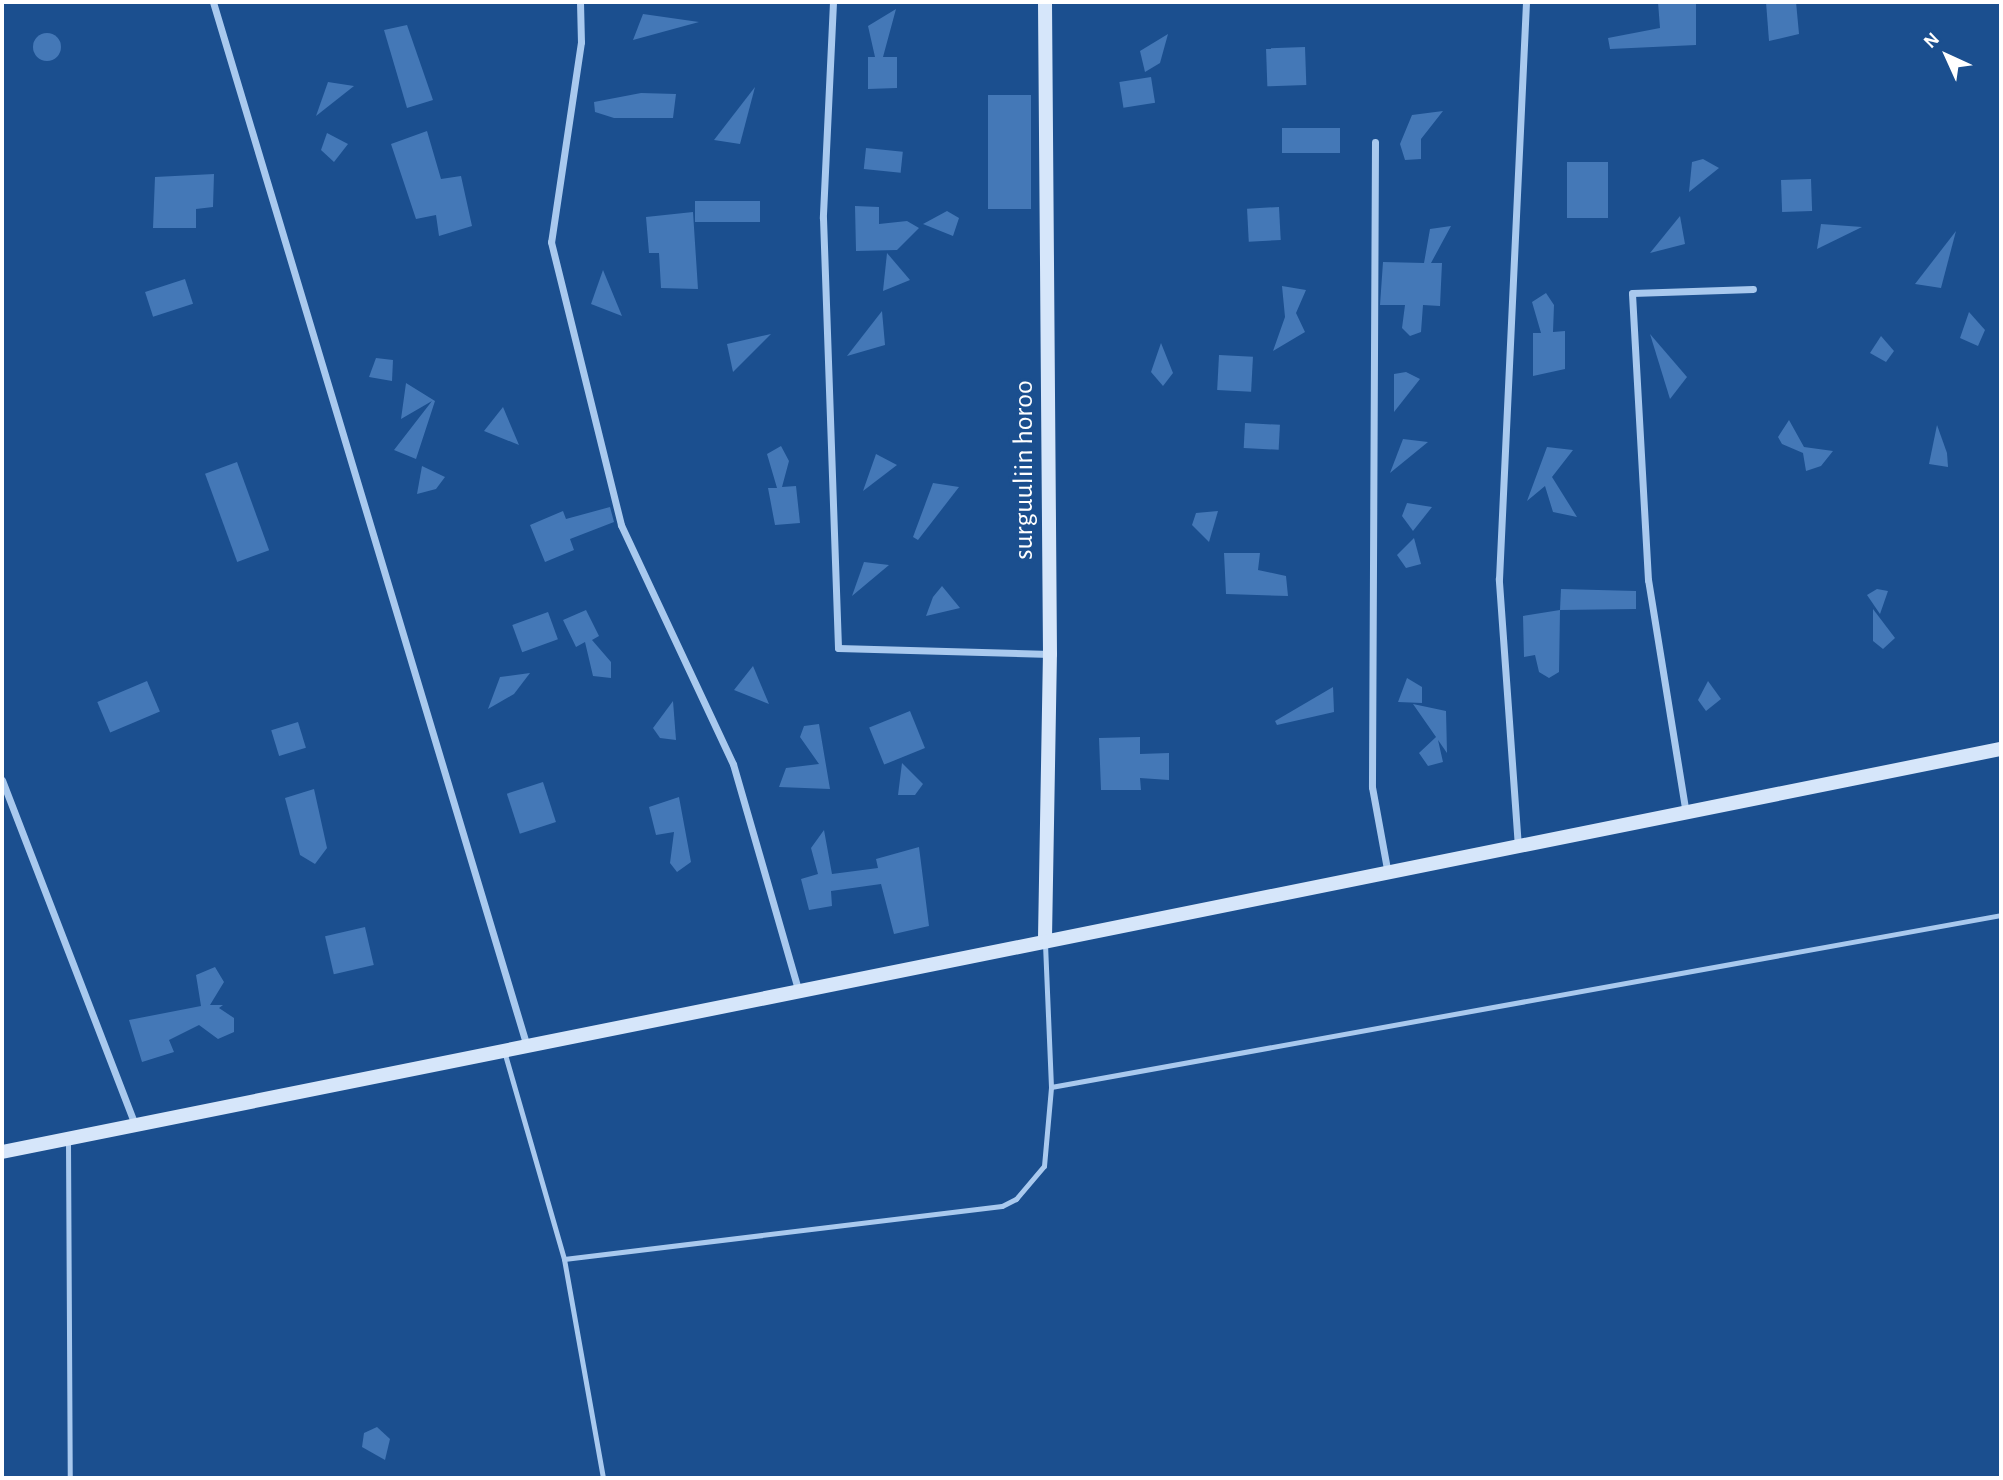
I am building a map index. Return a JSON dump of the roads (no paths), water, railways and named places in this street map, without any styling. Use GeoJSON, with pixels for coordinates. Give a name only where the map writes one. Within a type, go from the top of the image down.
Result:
{"type":"FeatureCollection","features":[{"type":"Feature","properties":{"kind":"street"},"geometry":{"type":"LineString","coordinates":[[213,2],[526,1043]]}},
{"type":"Feature","properties":{"kind":"street"},"geometry":{"type":"LineString","coordinates":[[580,2],[581,42],[551,243],[621,525],[733,764],[800,995]]}},
{"type":"Feature","properties":{"kind":"street"},"geometry":{"type":"LineString","coordinates":[[833,2],[822,218],[838,648],[1050,654]]}},
{"type":"Feature","properties":{"kind":"street","name":"surguuliin horoo"},"geometry":{"type":"LineString","coordinates":[[1045,2],[1050,654],[1045,938]]}},
{"type":"Feature","properties":{"kind":"street"},"geometry":{"type":"LineString","coordinates":[[1519,849],[1499,579],[1525,2]]}},
{"type":"Feature","properties":{"kind":"street"},"geometry":{"type":"LineString","coordinates":[[1374,142],[1371,788],[1389,876]]}},
{"type":"Feature","properties":{"kind":"street"},"geometry":{"type":"LineString","coordinates":[[1686,817],[1648,580],[1632,293],[1753,289]]}},
{"type":"Feature","properties":{"kind":"street"},"geometry":{"type":"LineString","coordinates":[[2,1152],[526,1043],[800,995],[1045,938],[1389,876],[1686,817],[2001,749]]}},
{"type":"Feature","properties":{"kind":"street"},"geometry":{"type":"LineString","coordinates":[[2,780],[136,1126]]}},
{"type":"Feature","properties":{"kind":"lane"},"geometry":{"type":"LineString","coordinates":[[1051,1087],[2001,915]]}},
{"type":"Feature","properties":{"kind":"lane"},"geometry":{"type":"LineString","coordinates":[[564,1259],[1002,1206],[1024,1193],[1044,1166],[1051,1087],[1045,938]]}},
{"type":"Feature","properties":{"kind":"lane"},"geometry":{"type":"LineString","coordinates":[[504,1048],[564,1259],[603,1478]]}},
{"type":"Feature","properties":{"kind":"lane"},"geometry":{"type":"LineString","coordinates":[[68,1139],[70,1478]]}}]}
